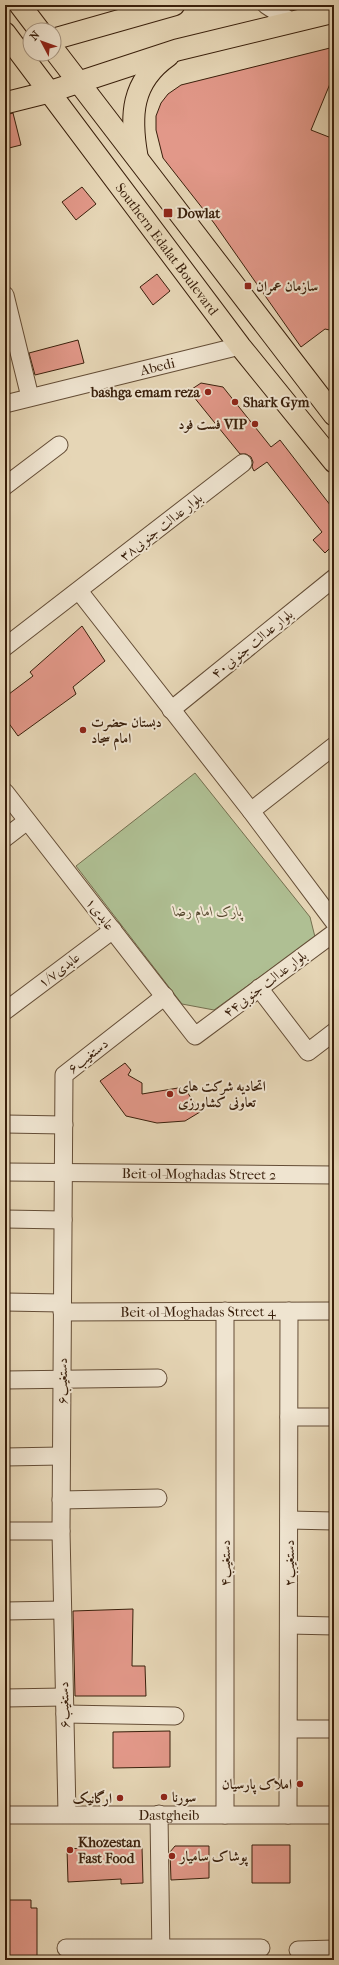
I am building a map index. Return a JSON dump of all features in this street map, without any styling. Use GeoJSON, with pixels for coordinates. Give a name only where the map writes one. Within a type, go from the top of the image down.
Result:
{"type":"FeatureCollection","features":[{"type":"Feature","properties":{"kind":"main road"},"geometry":{"type":"LineString","coordinates":[[20,5],[33,22]]}},
{"type":"Feature","properties":{"kind":"main road"},"geometry":{"type":"LineString","coordinates":[[62,37],[174,5]]}},
{"type":"Feature","properties":{"kind":"main road"},"geometry":{"type":"LineString","coordinates":[[5,103],[49,92],[177,50],[334,12]]}},
{"type":"Feature","properties":{"kind":"main road","name":"Southern Edalat Boulevard"},"geometry":{"type":"LineString","coordinates":[[5,32],[240,346],[334,462]]}},
{"type":"Feature","properties":{"kind":"main road"},"geometry":{"type":"LineString","coordinates":[[137,157],[133,133],[133,113],[138,91],[149,74],[161,61],[177,50]]}},
{"type":"Feature","properties":{"kind":"main road"},"geometry":{"type":"LineString","coordinates":[[62,60],[334,415]]}},
{"type":"Feature","properties":{"kind":"street"},"geometry":{"type":"LineString","coordinates":[[266,5],[292,22]]}},
{"type":"Feature","properties":{"kind":"street"},"geometry":{"type":"LineString","coordinates":[[5,295],[30,397]]}},
{"type":"Feature","properties":{"kind":"street","name":"Abedi"},"geometry":{"type":"LineString","coordinates":[[5,404],[240,346]]}},
{"type":"Feature","properties":{"kind":"street"},"geometry":{"type":"LineString","coordinates":[[5,486],[59,445]]}},
{"type":"Feature","properties":{"kind":"street","name":"بلوار عدالت جنوبی۳۸"},"geometry":{"type":"LineString","coordinates":[[5,647],[243,463]]}},
{"type":"Feature","properties":{"kind":"street","name":"بلوار عدالت جنوبی۴۰"},"geometry":{"type":"LineString","coordinates":[[171,710],[334,578]]}},
{"type":"Feature","properties":{"kind":"street"},"geometry":{"type":"LineString","coordinates":[[79,591],[251,811],[334,922]]}},
{"type":"Feature","properties":{"kind":"street"},"geometry":{"type":"LineString","coordinates":[[251,811],[334,746]]}},
{"type":"Feature","properties":{"kind":"street","name":"۱عابدی"},"geometry":{"type":"LineString","coordinates":[[5,792],[195,1036]]}},
{"type":"Feature","properties":{"kind":"street"},"geometry":{"type":"LineString","coordinates":[[5,838],[27,821]]}},
{"type":"Feature","properties":{"kind":"street","name":"عابدی۱/۷"},"geometry":{"type":"LineString","coordinates":[[5,1011],[113,930]]}},
{"type":"Feature","properties":{"kind":"street","name":"بلوار عدالت جنوبی۴۴"},"geometry":{"type":"LineString","coordinates":[[195,1036],[334,933]]}},
{"type":"Feature","properties":{"kind":"street"},"geometry":{"type":"LineString","coordinates":[[259,988],[308,1052],[334,1032]]}},
{"type":"Feature","properties":{"kind":"street","name":"دستغیب۶"},"geometry":{"type":"LineString","coordinates":[[67,1814],[61,1531],[64,1075],[165,996]]}},
{"type":"Feature","properties":{"kind":"street"},"geometry":{"type":"LineString","coordinates":[[5,1124],[64,1125]]}},
{"type":"Feature","properties":{"kind":"street","name":"Beit-ol-Moghadas Street 2"},"geometry":{"type":"LineString","coordinates":[[5,1172],[334,1175]]}},
{"type":"Feature","properties":{"kind":"street"},"geometry":{"type":"LineString","coordinates":[[5,1219],[63,1220]]}},
{"type":"Feature","properties":{"kind":"street","name":"Beit-ol-Moghadas Street 4"},"geometry":{"type":"LineString","coordinates":[[5,1302],[62,1307],[225,1311],[334,1311]]}},
{"type":"Feature","properties":{"kind":"street","name":"دستغیب۴"},"geometry":{"type":"LineString","coordinates":[[225,1311],[225,1815]]}},
{"type":"Feature","properties":{"kind":"street","name":"۲دستغیب"},"geometry":{"type":"LineString","coordinates":[[288,1815],[289,1311]]}},
{"type":"Feature","properties":{"kind":"street"},"geometry":{"type":"LineString","coordinates":[[5,1380],[158,1378]]}},
{"type":"Feature","properties":{"kind":"street"},"geometry":{"type":"LineString","coordinates":[[288,1417],[334,1417]]}},
{"type":"Feature","properties":{"kind":"street"},"geometry":{"type":"LineString","coordinates":[[5,1457],[61,1456]]}},
{"type":"Feature","properties":{"kind":"street"},"geometry":{"type":"LineString","coordinates":[[61,1500],[158,1498]]}},
{"type":"Feature","properties":{"kind":"street"},"geometry":{"type":"LineString","coordinates":[[289,1520],[334,1521]]}},
{"type":"Feature","properties":{"kind":"street"},"geometry":{"type":"LineString","coordinates":[[5,1531],[61,1531]]}},
{"type":"Feature","properties":{"kind":"street"},"geometry":{"type":"LineString","coordinates":[[5,1611],[62,1610]]}},
{"type":"Feature","properties":{"kind":"street"},"geometry":{"type":"LineString","coordinates":[[289,1625],[334,1626]]}},
{"type":"Feature","properties":{"kind":"street"},"geometry":{"type":"LineString","coordinates":[[5,1698],[64,1706],[175,1716]]}},
{"type":"Feature","properties":{"kind":"street"},"geometry":{"type":"LineString","coordinates":[[288,1729],[334,1729]]}},
{"type":"Feature","properties":{"kind":"street"},"geometry":{"type":"LineString","coordinates":[[159,1814],[161,1954]]}},
{"type":"Feature","properties":{"kind":"street","name":"Dastgheib"},"geometry":{"type":"LineString","coordinates":[[5,1815],[334,1815]]}},
{"type":"Feature","properties":{"kind":"street"},"geometry":{"type":"LineString","coordinates":[[66,1948],[161,1954],[261,1948]]}},
{"type":"Feature","properties":{"kind":"street"},"geometry":{"type":"LineString","coordinates":[[298,1950],[334,1949]]}},
{"type":"Feature","properties":{"kind":"green space","name":"پارک امام رضا"},"geometry":{"type":"Polygon","coordinates":[[[195,773],[310,917],[315,937],[214,1010],[182,1004],[76,866],[195,773]]]}},
{"type":"Feature","properties":{"kind":"building"},"geometry":{"type":"Polygon","coordinates":[[[334,47],[334,74],[311,130],[334,139],[334,331],[325,329],[301,347],[214,223],[163,158],[156,130],[156,116],[161,103],[168,94],[181,85],[334,47]]]}},
{"type":"Feature","properties":{"kind":"building"},"geometry":{"type":"Polygon","coordinates":[[[13,113],[21,145],[5,149],[5,115],[13,113]]]}},
{"type":"Feature","properties":{"kind":"building"},"geometry":{"type":"Polygon","coordinates":[[[82,187],[96,204],[76,220],[62,202],[82,187]]]}},
{"type":"Feature","properties":{"kind":"building"},"geometry":{"type":"Polygon","coordinates":[[[157,274],[170,291],[153,305],[140,287],[157,274]]]}},
{"type":"Feature","properties":{"kind":"building"},"geometry":{"type":"Polygon","coordinates":[[[78,340],[84,363],[35,375],[29,353],[78,340]]]}},
{"type":"Feature","properties":{"kind":"building"},"geometry":{"type":"Polygon","coordinates":[[[201,383],[223,387],[271,447],[280,440],[334,510],[334,548],[332,546],[325,553],[313,540],[322,532],[267,462],[254,471],[251,457],[246,454],[240,454],[189,391],[201,383]]]}},
{"type":"Feature","properties":{"kind":"building"},"geometry":{"type":"Polygon","coordinates":[[[82,626],[105,661],[73,687],[76,694],[18,736],[5,718],[5,697],[33,676],[30,672],[82,626]]]}},
{"type":"Feature","properties":{"kind":"building","name":"اتحادیه شرکت های تعاونی کشاورزی"},"geometry":{"type":"Polygon","coordinates":[[[125,1063],[131,1070],[128,1075],[142,1083],[142,1094],[184,1087],[200,1112],[185,1121],[157,1123],[126,1116],[100,1081],[125,1063]]]}},
{"type":"Feature","properties":{"kind":"building"},"geometry":{"type":"Polygon","coordinates":[[[133,1609],[132,1666],[145,1666],[146,1696],[75,1696],[73,1611],[133,1609]]]}},
{"type":"Feature","properties":{"kind":"building"},"geometry":{"type":"Polygon","coordinates":[[[170,1731],[170,1767],[113,1768],[113,1732],[170,1731]]]}},
{"type":"Feature","properties":{"kind":"building"},"geometry":{"type":"Polygon","coordinates":[[[252,1845],[290,1845],[290,1883],[252,1883],[252,1845]]]}},
{"type":"Feature","properties":{"kind":"building"},"geometry":{"type":"Polygon","coordinates":[[[175,1846],[209,1846],[209,1878],[171,1880],[170,1852],[175,1846]]]}},
{"type":"Feature","properties":{"kind":"building"},"geometry":{"type":"Polygon","coordinates":[[[142,1847],[143,1883],[121,1884],[121,1879],[68,1882],[67,1849],[142,1847]]]}},
{"type":"Feature","properties":{"kind":"building"},"geometry":{"type":"Polygon","coordinates":[[[5,1900],[31,1900],[31,1908],[37,1908],[37,1960],[6,1960],[5,1900]]]}},
{"type":"Feature","properties":{"kind":"place","name":"Dowlat"},"geometry":{"type":"Point","coordinates":[168,213]}},
{"type":"Feature","properties":{"kind":"place","name":"سازمان عمران"},"geometry":{"type":"Point","coordinates":[248,286]}},
{"type":"Feature","properties":{"kind":"place","name":"bashga emam reza"},"geometry":{"type":"Point","coordinates":[208,392]}},
{"type":"Feature","properties":{"kind":"place","name":"Shark Gym"},"geometry":{"type":"Point","coordinates":[235,402]}},
{"type":"Feature","properties":{"kind":"place","name":"فست فود VIP"},"geometry":{"type":"Point","coordinates":[255,424]}},
{"type":"Feature","properties":{"kind":"place","name":"دبستان حضرت امام سجاد"},"geometry":{"type":"Point","coordinates":[83,730]}},
{"type":"Feature","properties":{"kind":"place","name":"اتحادیه شرکت های تعاونی کشاورزی"},"geometry":{"type":"Point","coordinates":[170,1094]}},
{"type":"Feature","properties":{"kind":"place","name":"املاک پارسیان"},"geometry":{"type":"Point","coordinates":[300,1784]}},
{"type":"Feature","properties":{"kind":"place","name":"سورنا"},"geometry":{"type":"Point","coordinates":[164,1797]}},
{"type":"Feature","properties":{"kind":"place","name":"ارگانیک"},"geometry":{"type":"Point","coordinates":[120,1798]}},
{"type":"Feature","properties":{"kind":"place","name":"Khozestan Fast Food"},"geometry":{"type":"Point","coordinates":[70,1850]}},
{"type":"Feature","properties":{"kind":"place","name":"پوشاک سامیار"},"geometry":{"type":"Point","coordinates":[172,1856]}}]}
